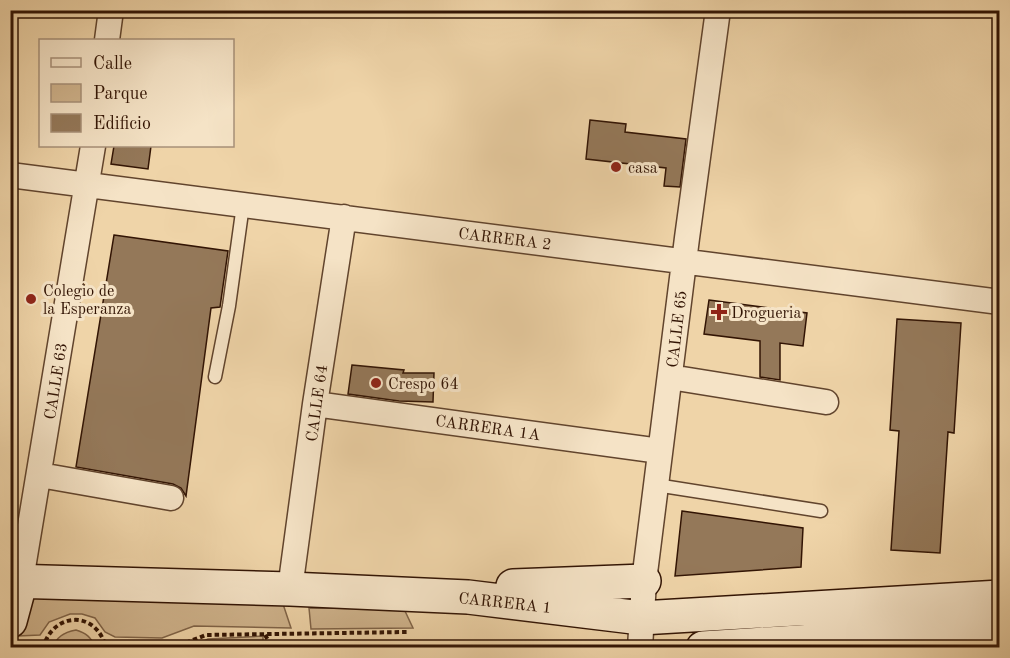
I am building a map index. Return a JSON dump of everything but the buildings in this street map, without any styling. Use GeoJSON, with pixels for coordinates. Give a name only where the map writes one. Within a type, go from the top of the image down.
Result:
{"type":"FeatureCollection","features":[{"type":"Feature","properties":{"kind":"main road","name":"CARRERA 1"},"geometry":{"type":"LineString","coordinates":[[16,581],[468,597],[640,633],[999,597]]}},
{"type":"Feature","properties":{"kind":"main road"},"geometry":{"type":"LineString","coordinates":[[10,621],[16,581]]}},
{"type":"Feature","properties":{"kind":"main road"},"geometry":{"type":"LineString","coordinates":[[468,597],[502,586],[644,581]]}},
{"type":"Feature","properties":{"kind":"main road"},"geometry":{"type":"LineString","coordinates":[[703,648],[999,630]]}},
{"type":"Feature","properties":{"kind":"street"},"geometry":{"type":"LineString","coordinates":[[107,39],[111,10]]}},
{"type":"Feature","properties":{"kind":"street","name":"CALLE 65"},"geometry":{"type":"LineString","coordinates":[[640,633],[660,451],[718,10]]}},
{"type":"Feature","properties":{"kind":"street","name":"CALLE 63"},"geometry":{"type":"LineString","coordinates":[[16,581],[40,475],[93,147]]}},
{"type":"Feature","properties":{"kind":"street","name":"CARRERA 2"},"geometry":{"type":"LineString","coordinates":[[10,175],[999,302]]}},
{"type":"Feature","properties":{"kind":"street","name":"CALLE 64"},"geometry":{"type":"LineString","coordinates":[[290,589],[315,404],[344,218]]}},
{"type":"Feature","properties":{"kind":"street"},"geometry":{"type":"LineString","coordinates":[[670,377],[826,402]]}},
{"type":"Feature","properties":{"kind":"street","name":"CARRERA 1A"},"geometry":{"type":"LineString","coordinates":[[315,404],[660,451]]}},
{"type":"Feature","properties":{"kind":"street"},"geometry":{"type":"LineString","coordinates":[[40,475],[171,498]]}},
{"type":"Feature","properties":{"kind":"lane"},"geometry":{"type":"LineString","coordinates":[[215,377],[229,306],[243,205]]}},
{"type":"Feature","properties":{"kind":"lane"},"geometry":{"type":"LineString","coordinates":[[656,485],[821,511]]}},
{"type":"Feature","properties":{"kind":"path"},"geometry":{"type":"LineString","coordinates":[[43,648],[46,637],[54,627],[75,620],[87,622],[97,628],[104,638],[106,648]]}},
{"type":"Feature","properties":{"kind":"path"},"geometry":{"type":"LineString","coordinates":[[172,648],[206,635],[407,632]]}},
{"type":"Feature","properties":{"kind":"path"},"geometry":{"type":"LineString","coordinates":[[264,634],[273,648]]}},
{"type":"Feature","properties":{"kind":"green space"},"geometry":{"type":"Polygon","coordinates":[[[22,594],[283,604],[291,628],[194,626],[162,638],[115,637],[105,632],[95,618],[82,614],[70,614],[49,622],[40,635],[18,636],[22,594]]]}},
{"type":"Feature","properties":{"kind":"green space"},"geometry":{"type":"Polygon","coordinates":[[[309,608],[404,609],[413,628],[311,629],[309,608]]]}},
{"type":"Feature","properties":{"kind":"green space"},"geometry":{"type":"Polygon","coordinates":[[[76,630],[88,636],[95,647],[54,647],[62,635],[76,630]]]}},
{"type":"Feature","properties":{"kind":"green space"},"geometry":{"type":"Polygon","coordinates":[[[263,636],[263,647],[191,647],[208,639],[263,636]]]}},
{"type":"Feature","properties":{"kind":"green space"},"geometry":{"type":"Polygon","coordinates":[[[400,641],[409,647],[285,648],[283,643],[400,641]]]}},
{"type":"Feature","properties":{"kind":"place","name":"casa"},"geometry":{"type":"Point","coordinates":[616,167]}},
{"type":"Feature","properties":{"kind":"place","name":"Colegio de la Esperanza"},"geometry":{"type":"Point","coordinates":[31,299]}},
{"type":"Feature","properties":{"kind":"place","name":"Drogueria"},"geometry":{"type":"Point","coordinates":[719,312]}},
{"type":"Feature","properties":{"kind":"place","name":"Crespo 64"},"geometry":{"type":"Point","coordinates":[376,383]}}]}
